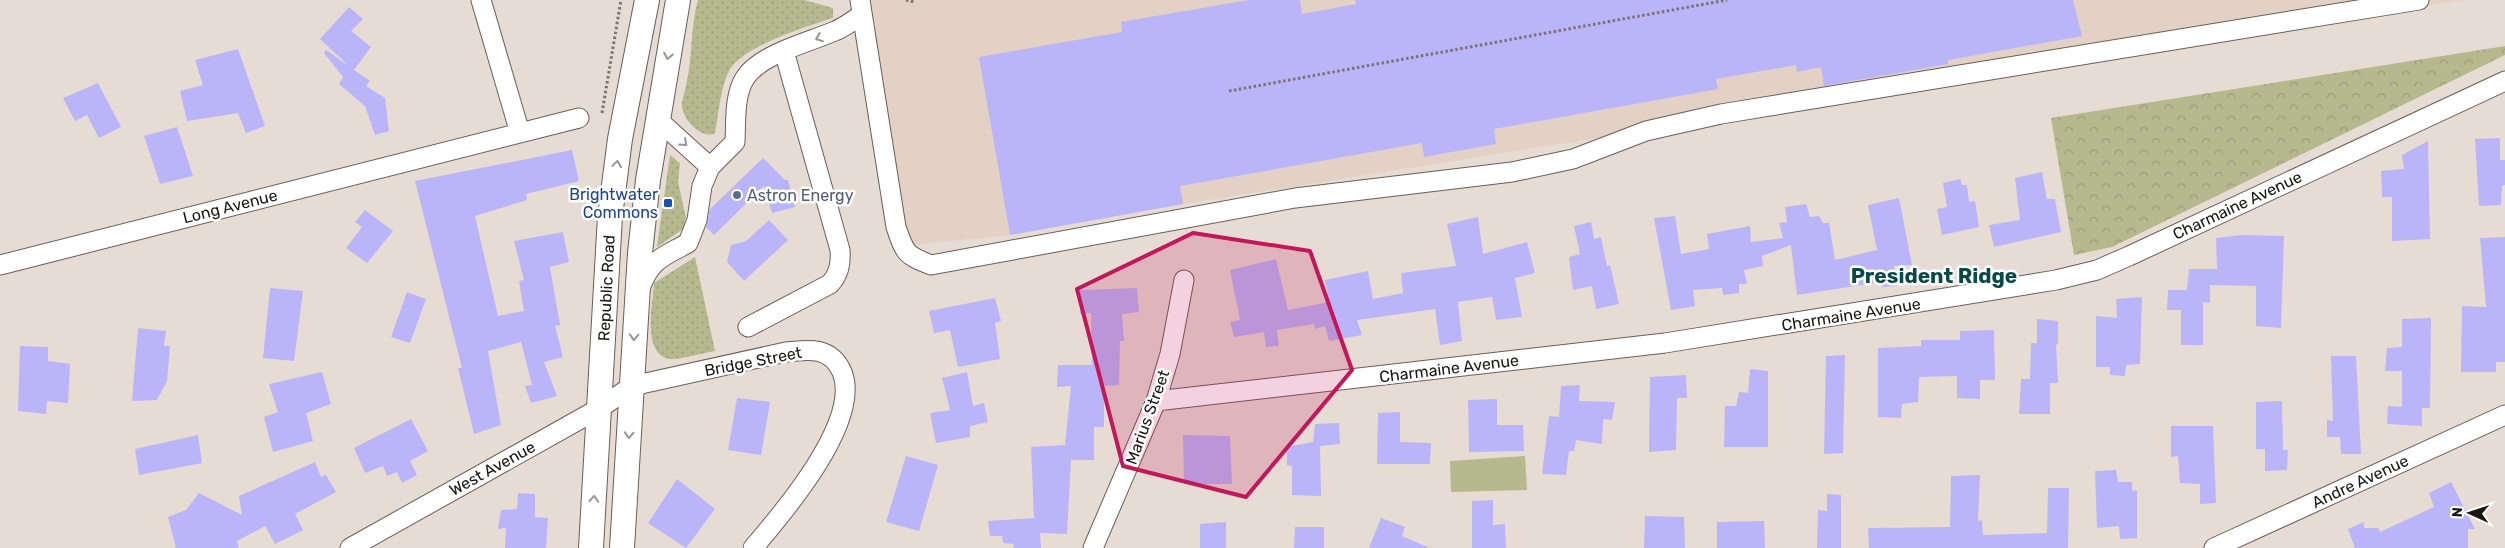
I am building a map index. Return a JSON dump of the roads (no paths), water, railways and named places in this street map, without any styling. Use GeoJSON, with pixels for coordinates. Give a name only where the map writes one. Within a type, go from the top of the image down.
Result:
{"type":"FeatureCollection","features":[{"type":"Feature","properties":{"kind":"main road","name":"Republic Road"},"geometry":{"type":"LineString","coordinates":[[591,548],[600,408],[604,282],[610,216],[622,129],[647,0]]}},
{"type":"Feature","properties":{"kind":"main road","name":"Republic Road"},"geometry":{"type":"LineString","coordinates":[[622,548],[636,302],[648,180],[657,119],[679,3]]}},
{"type":"Feature","properties":{"kind":"street"},"geometry":{"type":"LineString","coordinates":[[480,0],[520,133]]}},
{"type":"Feature","properties":{"kind":"street"},"geometry":{"type":"LineString","coordinates":[[861,8],[896,227],[905,253],[912,258],[931,265],[1295,198],[1512,172],[1574,159],[1646,132],[1721,114],[2418,0]]}},
{"type":"Feature","properties":{"kind":"street"},"geometry":{"type":"LineString","coordinates":[[636,302],[646,272],[654,263],[688,243],[697,220],[702,186],[710,167],[734,142],[737,103],[744,79],[754,68],[784,51],[838,30],[861,8]]}},
{"type":"Feature","properties":{"kind":"street"},"geometry":{"type":"LineString","coordinates":[[748,327],[830,284],[838,276],[841,262],[840,250],[784,51]]}},
{"type":"Feature","properties":{"kind":"street","name":"Charmaine Avenue"},"geometry":{"type":"LineString","coordinates":[[1156,401],[1665,343],[2070,277],[2097,270],[2129,256],[2505,81]]}},
{"type":"Feature","properties":{"kind":"street","name":"Long Avenue"},"geometry":{"type":"LineString","coordinates":[[0,265],[579,118]]}},
{"type":"Feature","properties":{"kind":"street"},"geometry":{"type":"LineString","coordinates":[[657,119],[710,167]]}},
{"type":"Feature","properties":{"kind":"street","name":"Marius Street"},"geometry":{"type":"LineString","coordinates":[[1093,548],[1156,401],[1170,354],[1184,280]]}},
{"type":"Feature","properties":{"kind":"street","name":"Bridge Street"},"geometry":{"type":"LineString","coordinates":[[632,386],[806,350],[823,352],[837,361],[844,378],[844,394],[841,416],[828,446],[786,509],[753,548]]}},
{"type":"Feature","properties":{"kind":"street","name":"West Avenue"},"geometry":{"type":"LineString","coordinates":[[350,548],[600,408],[632,386]]}},
{"type":"Feature","properties":{"kind":"street","name":"Andre Avenue"},"geometry":{"type":"LineString","coordinates":[[2214,548],[2505,415]]}},
{"type":"Feature","properties":{"kind":"place","name":"Astron Energy"},"geometry":{"type":"Point","coordinates":[737,195]}},
{"type":"Feature","properties":{"kind":"place","name":"Brightwater Commons"},"geometry":{"type":"Point","coordinates":[668,203]}},
{"type":"Feature","properties":{"kind":"district","name":"President Ridge"},"geometry":{"type":"Point","coordinates":[1934,276]}}]}
